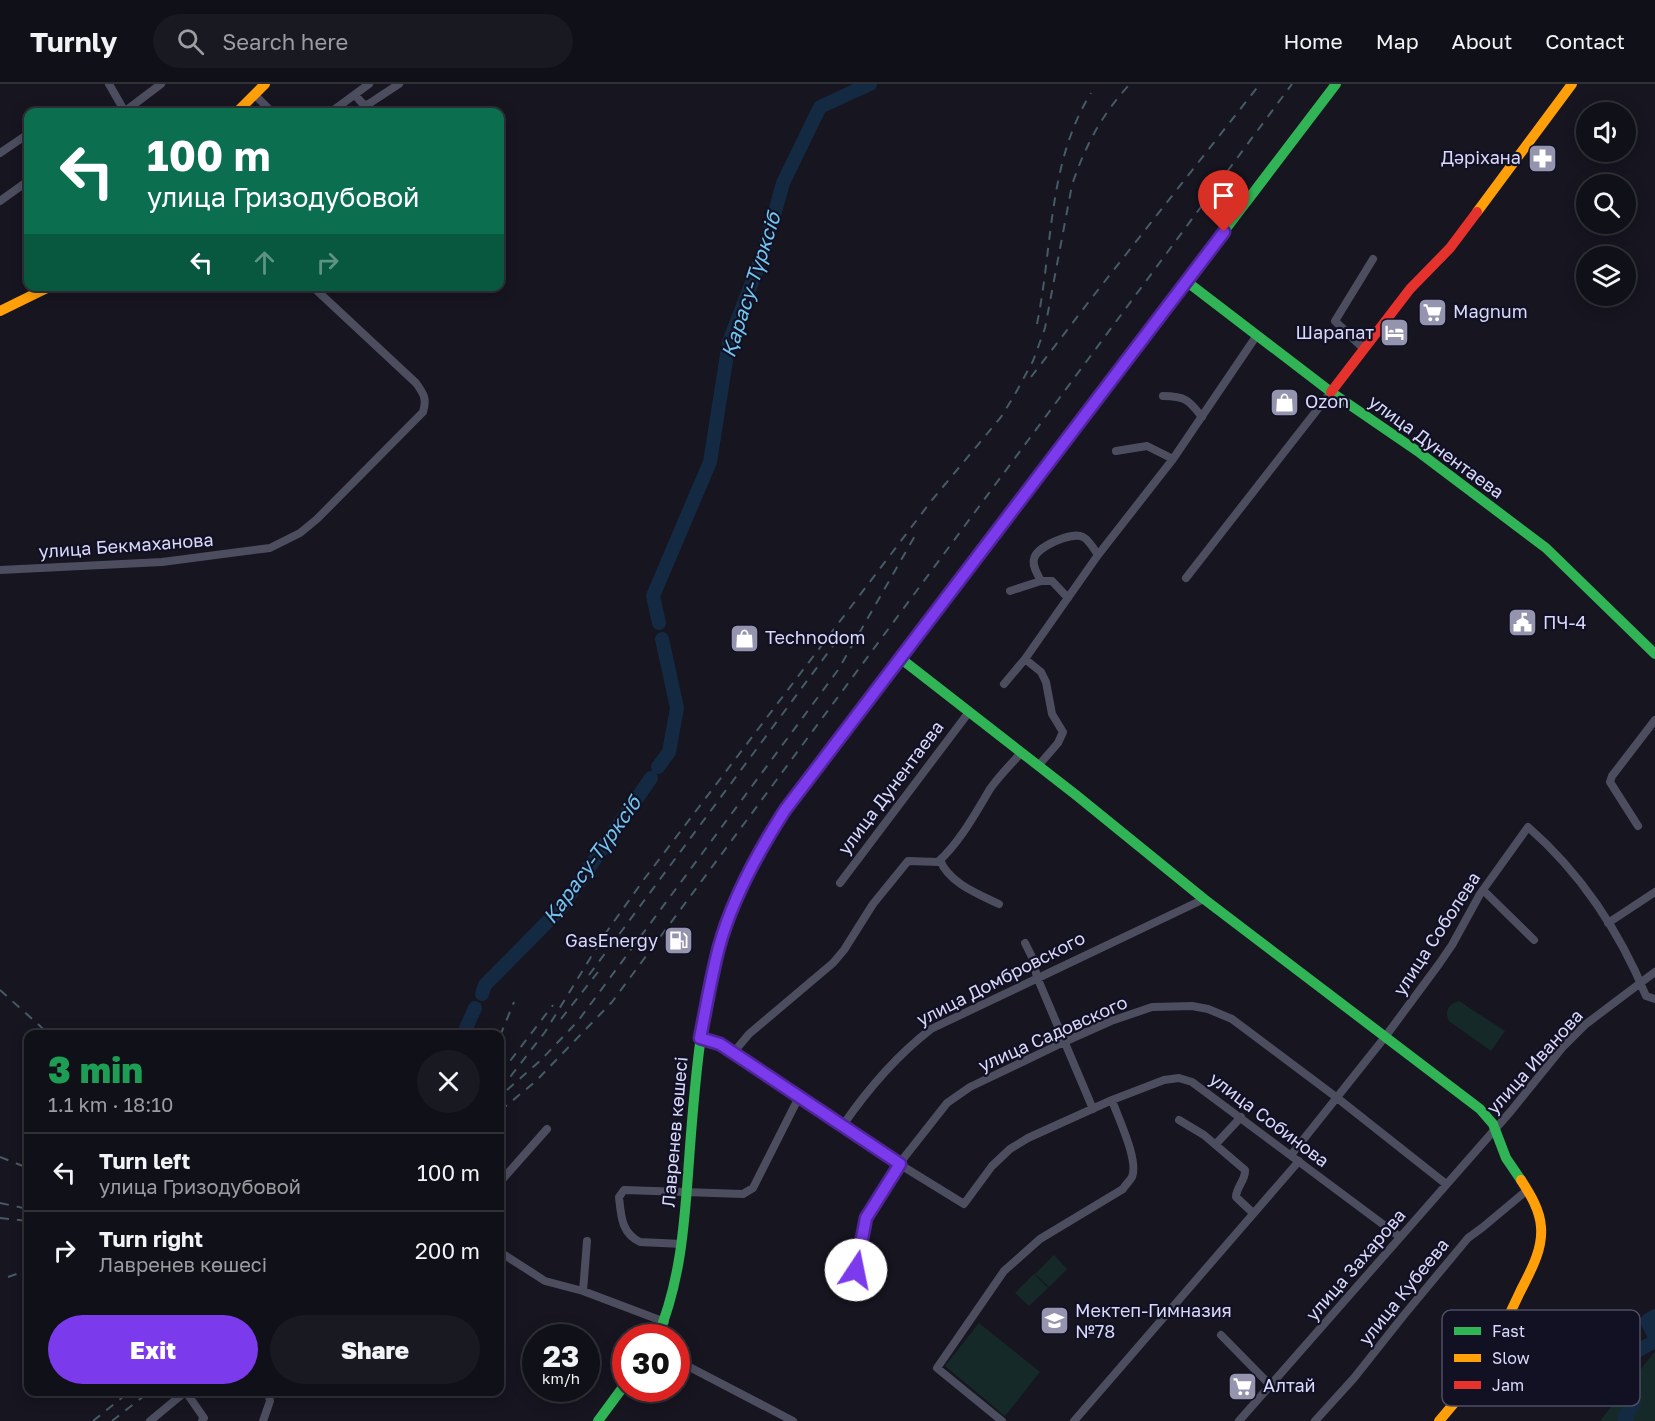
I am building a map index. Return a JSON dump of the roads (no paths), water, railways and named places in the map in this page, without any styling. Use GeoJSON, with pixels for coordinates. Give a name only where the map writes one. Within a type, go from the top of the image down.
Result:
{"type":"FeatureCollection","features":[{"type":"Feature","properties":{"kind":"street"},"geometry":{"type":"LineString","coordinates":[[109,84],[122,108]]}},
{"type":"Feature","properties":{"kind":"street"},"geometry":{"type":"LineString","coordinates":[[129,108],[161,84]]}},
{"type":"Feature","properties":{"kind":"street"},"geometry":{"type":"LineString","coordinates":[[241,108],[265,84]]}},
{"type":"Feature","properties":{"kind":"street"},"geometry":{"type":"LineString","coordinates":[[337,108],[369,84]]}},
{"type":"Feature","properties":{"kind":"street"},"geometry":{"type":"LineString","coordinates":[[355,95],[367,105],[399,84]]}},
{"type":"Feature","properties":{"kind":"street","name":"Лавренев көшесі"},"geometry":{"type":"LineString","coordinates":[[665,1322],[671,1303],[682,1244],[700,1038],[719,946],[736,900],[762,846],[785,810],[1336,84]]}},
{"type":"Feature","properties":{"kind":"street"},"geometry":{"type":"LineString","coordinates":[[1186,578],[1410,289],[1450,248],[1572,84]]}},
{"type":"Feature","properties":{"kind":"street"},"geometry":{"type":"LineString","coordinates":[[255,95],[268,108]]}},
{"type":"Feature","properties":{"kind":"street"},"geometry":{"type":"LineString","coordinates":[[0,153],[24,137]]}},
{"type":"Feature","properties":{"kind":"street"},"geometry":{"type":"LineString","coordinates":[[0,201],[24,184]]}},
{"type":"Feature","properties":{"kind":"street"},"geometry":{"type":"LineString","coordinates":[[1364,349],[1335,321],[1373,259]]}},
{"type":"Feature","properties":{"kind":"street","name":"улица Дунентаева"},"geometry":{"type":"LineString","coordinates":[[1186,281],[1331,392],[1420,453],[1546,548],[1655,654]]}},
{"type":"Feature","properties":{"kind":"street"},"geometry":{"type":"LineString","coordinates":[[0,311],[41,291]]}},
{"type":"Feature","properties":{"kind":"street","name":"улица Бекмаханова"},"geometry":{"type":"LineString","coordinates":[[0,570],[162,562],[270,548],[300,533],[317,519],[423,412],[426,402],[424,393],[416,383],[317,291]]}},
{"type":"Feature","properties":{"kind":"street"},"geometry":{"type":"LineString","coordinates":[[1004,684],[1025,659],[1098,555],[1173,459],[1257,335]]}},
{"type":"Feature","properties":{"kind":"street"},"geometry":{"type":"LineString","coordinates":[[1163,396],[1180,396],[1187,400],[1202,417]]}},
{"type":"Feature","properties":{"kind":"street"},"geometry":{"type":"LineString","coordinates":[[1116,451],[1147,446],[1173,459]]}},
{"type":"Feature","properties":{"kind":"street"},"geometry":{"type":"LineString","coordinates":[[1041,581],[1034,566],[1034,558],[1038,551],[1066,537],[1078,535],[1086,538],[1098,555]]}},
{"type":"Feature","properties":{"kind":"street"},"geometry":{"type":"LineString","coordinates":[[1010,591],[1041,581],[1052,581],[1068,598]]}},
{"type":"Feature","properties":{"kind":"street"},"geometry":{"type":"LineString","coordinates":[[900,658],[1204,899],[1488,1117],[1503,1152],[1533,1204],[1540,1224],[1540,1241],[1535,1261],[1513,1310]]}},
{"type":"Feature","properties":{"kind":"street"},"geometry":{"type":"LineString","coordinates":[[1025,659],[1041,672],[1046,682],[1052,714],[1063,732],[1058,743],[1038,766]]}},
{"type":"Feature","properties":{"kind":"street","name":"улица Дунентаева"},"geometry":{"type":"LineString","coordinates":[[840,883],[969,712]]}},
{"type":"Feature","properties":{"kind":"street"},"geometry":{"type":"LineString","coordinates":[[1638,826],[1610,782],[1612,776],[1655,720]]}},
{"type":"Feature","properties":{"kind":"street"},"geometry":{"type":"LineString","coordinates":[[733,1053],[749,1034],[833,963],[844,950],[873,904],[908,861],[938,862],[940,860],[973,818],[997,781],[1021,753]]}},
{"type":"Feature","properties":{"kind":"street","name":"улица Соболева"},"geometry":{"type":"LineString","coordinates":[[1291,1155],[1385,1037],[1452,945],[1483,890],[1528,827],[1569,867],[1608,923],[1634,967],[1646,996],[1655,999]]}},
{"type":"Feature","properties":{"kind":"street"},"geometry":{"type":"LineString","coordinates":[[940,860],[944,870],[971,891],[999,904]]}},
{"type":"Feature","properties":{"kind":"street"},"geometry":{"type":"LineString","coordinates":[[1483,890],[1534,940]]}},
{"type":"Feature","properties":{"kind":"street"},"geometry":{"type":"LineString","coordinates":[[1608,923],[1655,892]]}},
{"type":"Feature","properties":{"kind":"street","name":"улица Домбровского"},"geometry":{"type":"LineString","coordinates":[[843,1125],[868,1090],[909,1046],[931,1029],[1204,899]]}},
{"type":"Feature","properties":{"kind":"street"},"geometry":{"type":"LineString","coordinates":[[1025,942],[1037,977],[1093,1109]]}},
{"type":"Feature","properties":{"kind":"street","name":"улица Иванова"},"geometry":{"type":"LineString","coordinates":[[1495,1129],[1562,1048],[1586,1024],[1655,972]]}},
{"type":"Feature","properties":{"kind":"street","name":"улица Садовского"},"geometry":{"type":"LineString","coordinates":[[856,1270],[866,1218],[900,1164],[947,1103],[970,1087],[1064,1042],[1152,1007],[1192,1006],[1208,1009],[1232,1019],[1446,1184]]}},
{"type":"Feature","properties":{"kind":"street"},"geometry":{"type":"LineString","coordinates":[[700,1038],[720,1044],[900,1164]]}},
{"type":"Feature","properties":{"kind":"street","name":"улица Собинова"},"geometry":{"type":"LineString","coordinates":[[900,1164],[964,1204],[992,1166],[1010,1149],[1028,1138],[1112,1100],[1164,1080],[1179,1078],[1192,1082],[1241,1117],[1400,1237]]}},
{"type":"Feature","properties":{"kind":"street"},"geometry":{"type":"LineString","coordinates":[[682,1244],[640,1242],[634,1239],[623,1226],[619,1197],[624,1190],[743,1194],[753,1188],[799,1097]]}},
{"type":"Feature","properties":{"kind":"street"},"geometry":{"type":"LineString","coordinates":[[1002,1421],[936,1368],[1004,1271],[1040,1239],[1123,1189],[1132,1176],[1132,1158],[1112,1100]]}},
{"type":"Feature","properties":{"kind":"street"},"geometry":{"type":"LineString","coordinates":[[1216,1144],[1241,1117]]}},
{"type":"Feature","properties":{"kind":"street"},"geometry":{"type":"LineString","coordinates":[[1179,1119],[1216,1144],[1245,1170],[1236,1197],[1253,1214]]}},
{"type":"Feature","properties":{"kind":"street"},"geometry":{"type":"LineString","coordinates":[[504,1177],[547,1129]]}},
{"type":"Feature","properties":{"kind":"street","name":"улица Захарова"},"geometry":{"type":"LineString","coordinates":[[1239,1421],[1495,1129]]}},
{"type":"Feature","properties":{"kind":"street"},"geometry":{"type":"LineString","coordinates":[[1074,1421],[1299,1161]]}},
{"type":"Feature","properties":{"kind":"street","name":"улица Кубеева"},"geometry":{"type":"LineString","coordinates":[[1315,1421],[1354,1378],[1468,1238],[1526,1191]]}},
{"type":"Feature","properties":{"kind":"street"},"geometry":{"type":"LineString","coordinates":[[583,1291],[587,1241]]}},
{"type":"Feature","properties":{"kind":"street"},"geometry":{"type":"LineString","coordinates":[[504,1255],[545,1281],[583,1291],[665,1322]]}},
{"type":"Feature","properties":{"kind":"street"},"geometry":{"type":"LineString","coordinates":[[1221,1335],[1270,1385]]}},
{"type":"Feature","properties":{"kind":"street"},"geometry":{"type":"LineString","coordinates":[[690,1367],[794,1421]]}},
{"type":"Feature","properties":{"kind":"street"},"geometry":{"type":"LineString","coordinates":[[150,1421],[181,1396]]}},
{"type":"Feature","properties":{"kind":"street"},"geometry":{"type":"LineString","coordinates":[[189,1396],[204,1418],[202,1421]]}},
{"type":"Feature","properties":{"kind":"street"},"geometry":{"type":"LineString","coordinates":[[263,1421],[270,1401],[269,1396]]}},
{"type":"Feature","properties":{"kind":"street"},"geometry":{"type":"LineString","coordinates":[[598,1421],[612,1402]]}},
{"type":"Feature","properties":{"kind":"street"},"geometry":{"type":"LineString","coordinates":[[1439,1421],[1453,1406]]}},
{"type":"Feature","properties":{"kind":"waterway","name":"Қарасу-Түрксіб"},"geometry":{"type":"LineString","coordinates":[[659,623],[653,596],[710,462],[729,342],[764,251],[783,183],[820,107],[870,84]]}},
{"type":"Feature","properties":{"kind":"waterway","name":"Қарасу-Түрксіб"},"geometry":{"type":"LineString","coordinates":[[658,767],[669,752],[677,708],[662,639]]}},
{"type":"Feature","properties":{"kind":"waterway","name":"Қарасу-Түрксіб"},"geometry":{"type":"LineString","coordinates":[[482,994],[485,985],[561,908],[651,778]]}},
{"type":"Feature","properties":{"kind":"waterway","name":"Қарасу-Түрксіб"},"geometry":{"type":"LineString","coordinates":[[465,1030],[475,1008]]}},
{"type":"Feature","properties":{"kind":"waterway"},"geometry":{"type":"LineString","coordinates":[[1655,1316],[1647,1321],[1655,1337]]}},
{"type":"Feature","properties":{"kind":"waterway"},"geometry":{"type":"LineString","coordinates":[[1640,1349],[1655,1341]]}},
{"type":"Feature","properties":{"kind":"waterway"},"geometry":{"type":"LineString","coordinates":[[1627,1421],[1624,1418],[1632,1406]]}},
{"type":"Feature","properties":{"kind":"railway"},"geometry":{"type":"LineString","coordinates":[[504,1085],[545,1032],[605,934],[645,878],[932,500],[1001,417],[1033,361],[1045,328],[1072,185],[1077,171],[1103,119],[1130,84]]}},
{"type":"Feature","properties":{"kind":"railway"},"geometry":{"type":"LineString","coordinates":[[1031,377],[1260,84]]}},
{"type":"Feature","properties":{"kind":"railway"},"geometry":{"type":"LineString","coordinates":[[504,1108],[536,1081],[612,1002],[1292,84]]}},
{"type":"Feature","properties":{"kind":"railway"},"geometry":{"type":"LineString","coordinates":[[1037,324],[1059,176],[1077,120],[1091,93]]}},
{"type":"Feature","properties":{"kind":"railway"},"geometry":{"type":"LineString","coordinates":[[507,1090],[540,1061],[578,1021],[838,670],[916,534]]}},
{"type":"Feature","properties":{"kind":"railway"},"geometry":{"type":"LineString","coordinates":[[589,975],[841,635]]}},
{"type":"Feature","properties":{"kind":"railway"},"geometry":{"type":"LineString","coordinates":[[561,1019],[598,972]]}},
{"type":"Feature","properties":{"kind":"railway"},"geometry":{"type":"LineString","coordinates":[[0,990],[44,1030]]}},
{"type":"Feature","properties":{"kind":"railway"},"geometry":{"type":"LineString","coordinates":[[502,1030],[514,1002]]}},
{"type":"Feature","properties":{"kind":"railway"},"geometry":{"type":"LineString","coordinates":[[504,1069],[553,1005]]}},
{"type":"Feature","properties":{"kind":"railway"},"geometry":{"type":"LineString","coordinates":[[0,1157],[24,1166]]}},
{"type":"Feature","properties":{"kind":"railway"},"geometry":{"type":"LineString","coordinates":[[0,1203],[24,1208]]}},
{"type":"Feature","properties":{"kind":"railway"},"geometry":{"type":"LineString","coordinates":[[0,1218],[24,1221]]}},
{"type":"Feature","properties":{"kind":"railway"},"geometry":{"type":"LineString","coordinates":[[8,1277],[24,1271]]}},
{"type":"Feature","properties":{"kind":"railway"},"geometry":{"type":"LineString","coordinates":[[93,1421],[124,1396]]}},
{"type":"Feature","properties":{"kind":"railway"},"geometry":{"type":"LineString","coordinates":[[112,1421],[144,1396]]}},
{"type":"Feature","properties":{"kind":"place","name":"Дəріхана"},"geometry":{"type":"Point","coordinates":[1542,158]}},
{"type":"Feature","properties":{"kind":"place","name":"Magnum"},"geometry":{"type":"Point","coordinates":[1432,312]}},
{"type":"Feature","properties":{"kind":"place","name":"Шарапат"},"geometry":{"type":"Point","coordinates":[1395,333]}},
{"type":"Feature","properties":{"kind":"place","name":"Ozon"},"geometry":{"type":"Point","coordinates":[1284,402]}},
{"type":"Feature","properties":{"kind":"place","name":"ПЧ-4"},"geometry":{"type":"Point","coordinates":[1522,623]}},
{"type":"Feature","properties":{"kind":"place","name":"Technodom"},"geometry":{"type":"Point","coordinates":[744,638]}},
{"type":"Feature","properties":{"kind":"place","name":"GasEnergy"},"geometry":{"type":"Point","coordinates":[679,941]}},
{"type":"Feature","properties":{"kind":"place","name":"Мектеп-Гимназия №78"},"geometry":{"type":"Point","coordinates":[1054,1321]}},
{"type":"Feature","properties":{"kind":"place","name":"Алтай"},"geometry":{"type":"Point","coordinates":[1242,1386]}}]}
